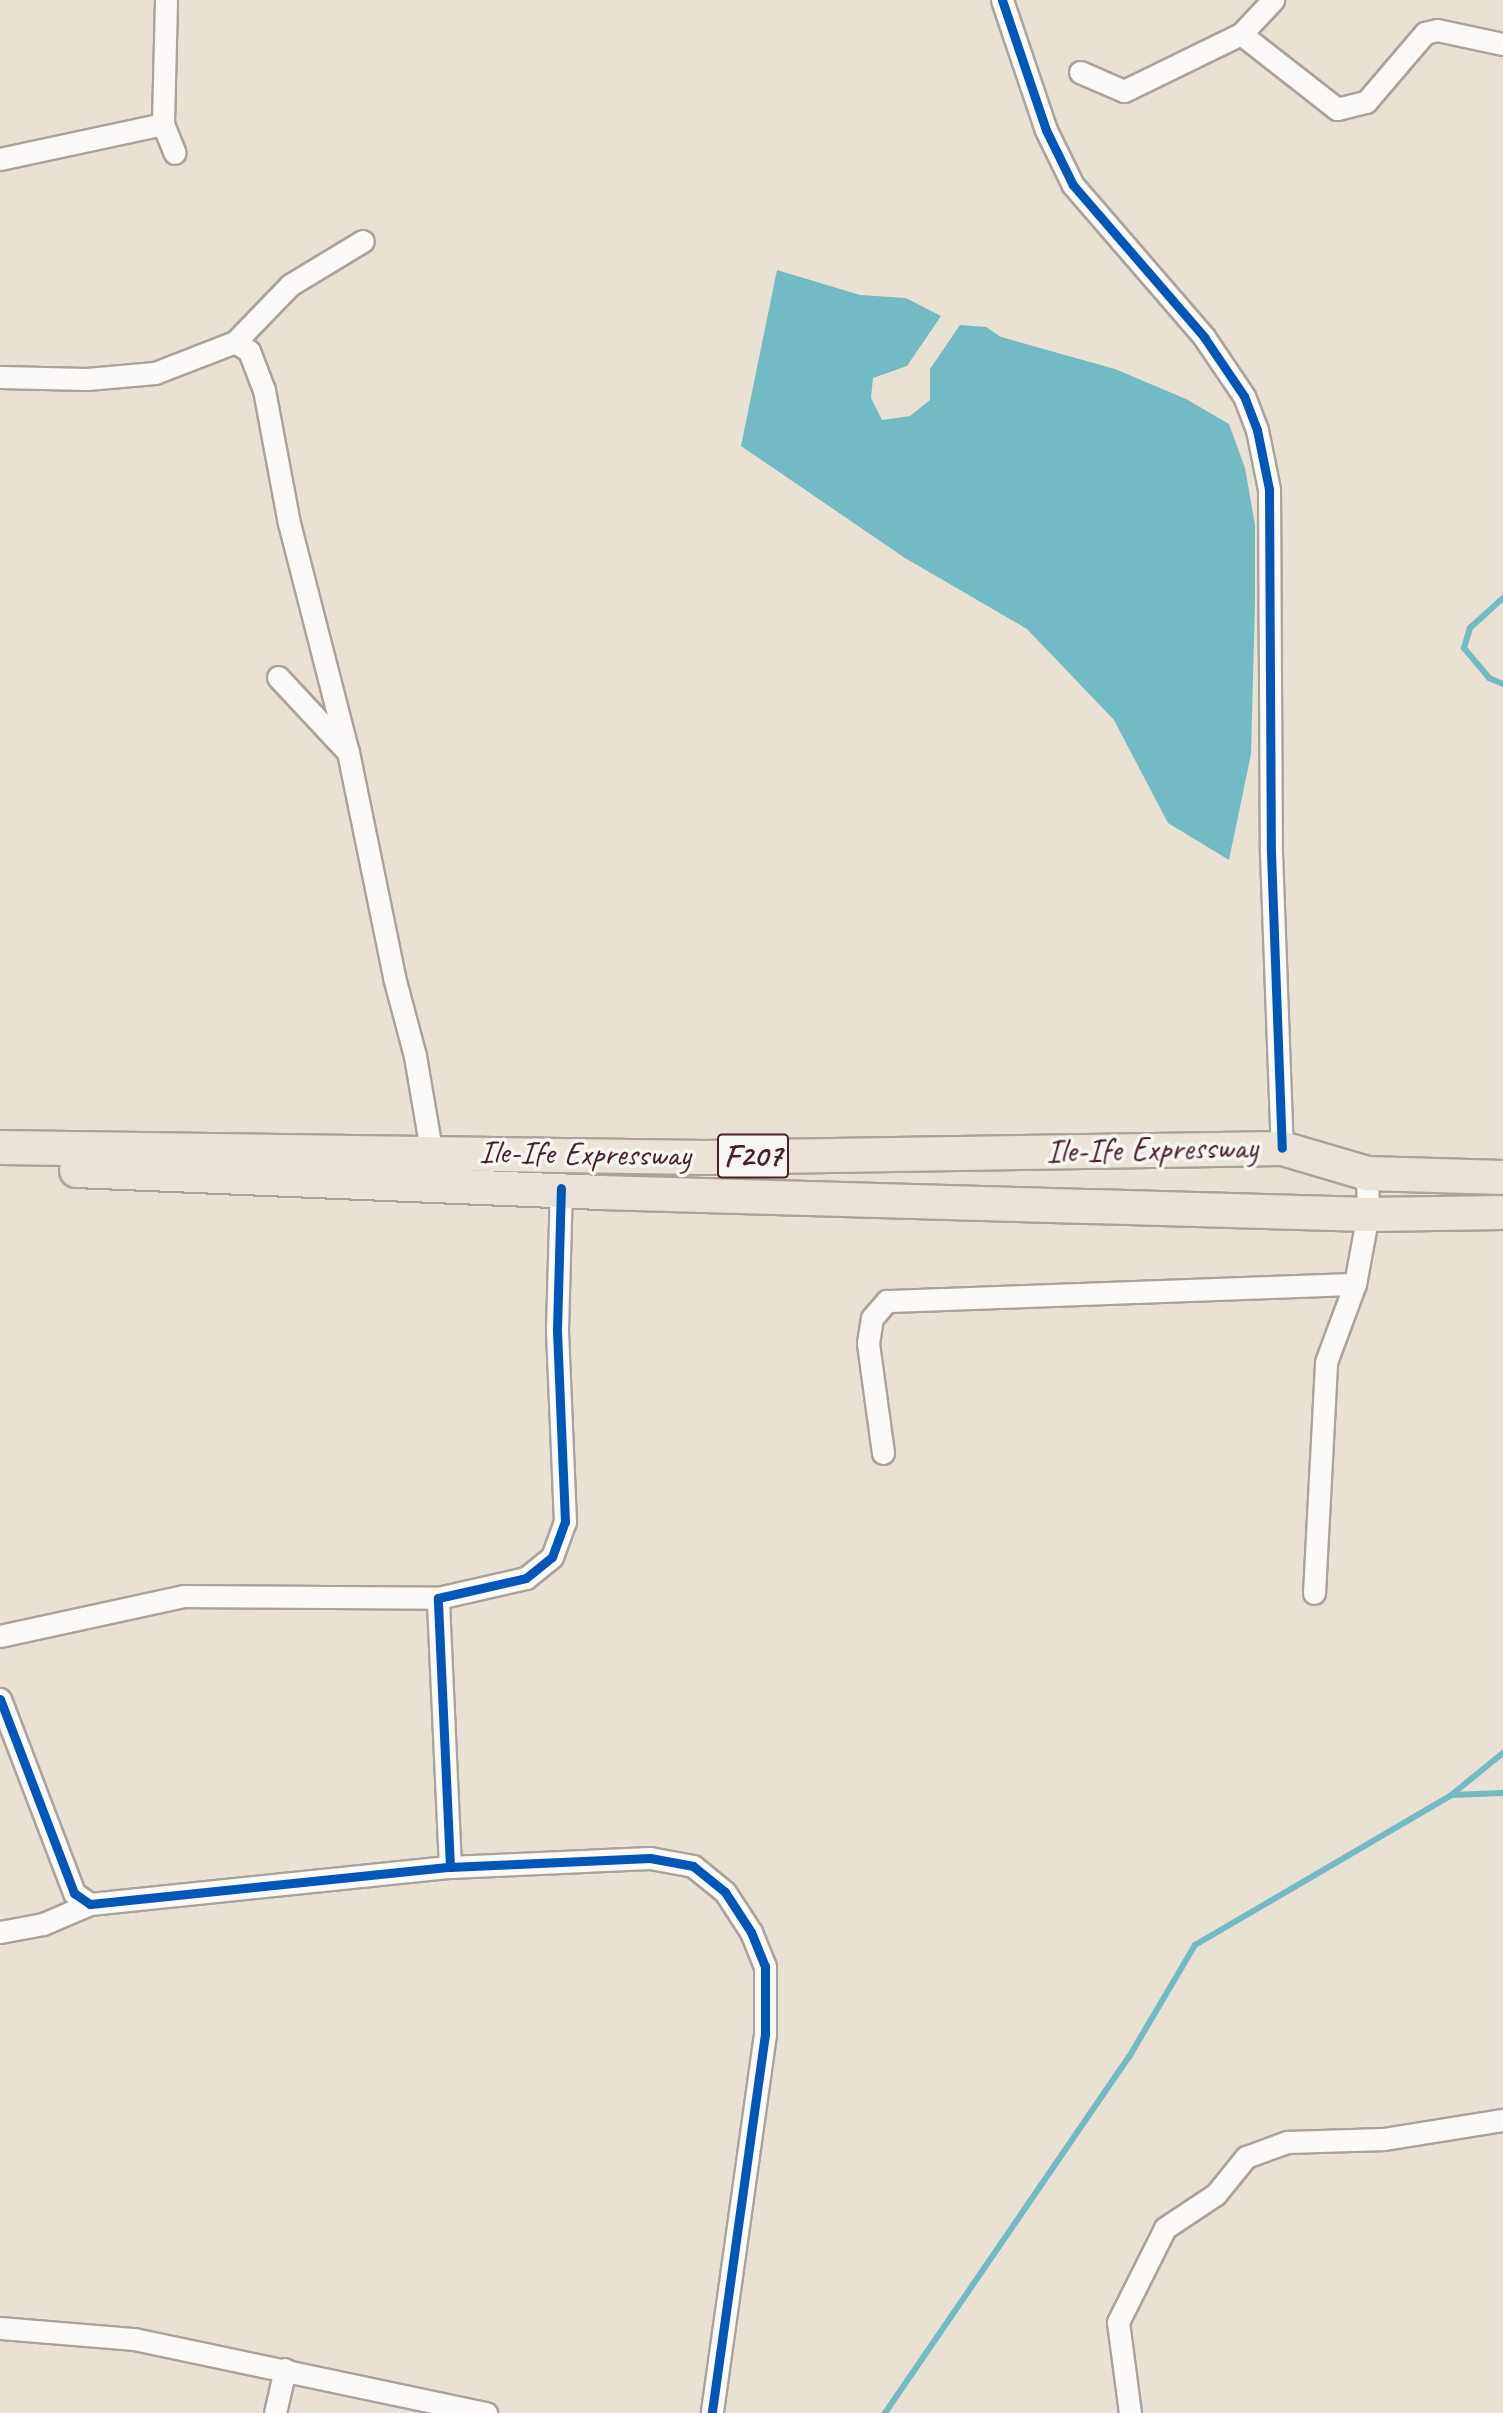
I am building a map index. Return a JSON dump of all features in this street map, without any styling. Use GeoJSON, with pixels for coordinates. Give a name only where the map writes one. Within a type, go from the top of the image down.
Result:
{"type":"FeatureCollection","features":[{"type":"Feature","properties":{"kind":"main road","name":"Ile-Ife Expressway"},"geometry":{"type":"LineString","coordinates":[[0,1147],[431,1150],[704,1157],[1282,1148],[1367,1173],[1503,1177]]}},
{"type":"Feature","properties":{"kind":"main road"},"geometry":{"type":"LineString","coordinates":[[600,1192],[601,1154]]}},
{"type":"Feature","properties":{"kind":"main road"},"geometry":{"type":"LineString","coordinates":[[703,1192],[704,1157]]}},
{"type":"Feature","properties":{"kind":"main road","name":"Ile-Ife Expressway"},"geometry":{"type":"LineString","coordinates":[[0,1167],[561,1188],[600,1192],[703,1192],[1368,1214],[1503,1212]]}},
{"type":"Feature","properties":{"kind":"main road"},"geometry":{"type":"LineString","coordinates":[[1441,1175],[1441,1211]]}},
{"type":"Feature","properties":{"kind":"street"},"geometry":{"type":"LineString","coordinates":[[166,0],[163,124],[175,153]]}},
{"type":"Feature","properties":{"kind":"street"},"geometry":{"type":"LineString","coordinates":[[1002,0],[1046,130],[1073,185],[1204,337],[1244,396],[1257,430],[1269,489],[1271,853],[1282,1148]]}},
{"type":"Feature","properties":{"kind":"street"},"geometry":{"type":"LineString","coordinates":[[1080,72],[1124,91],[1241,34],[1273,0]]}},
{"type":"Feature","properties":{"kind":"street"},"geometry":{"type":"LineString","coordinates":[[1241,34],[1337,108],[1366,102],[1425,33],[1437,30],[1503,44]]}},
{"type":"Feature","properties":{"kind":"street"},"geometry":{"type":"LineString","coordinates":[[0,159],[163,124]]}},
{"type":"Feature","properties":{"kind":"street"},"geometry":{"type":"LineString","coordinates":[[0,377],[87,379],[155,373],[235,342],[290,285],[363,241]]}},
{"type":"Feature","properties":{"kind":"street"},"geometry":{"type":"LineString","coordinates":[[235,342],[249,351],[264,390],[289,523],[348,752],[394,977],[415,1056],[431,1150]]}},
{"type":"Feature","properties":{"kind":"street"},"geometry":{"type":"LineString","coordinates":[[278,677],[348,752]]}},
{"type":"Feature","properties":{"kind":"street"},"geometry":{"type":"LineString","coordinates":[[1314,1593],[1326,1362],[1355,1284],[1368,1214],[1367,1173]]}},
{"type":"Feature","properties":{"kind":"street"},"geometry":{"type":"LineString","coordinates":[[0,1636],[183,1596],[438,1598],[526,1578],[552,1557],[565,1522],[557,1329],[561,1188]]}},
{"type":"Feature","properties":{"kind":"street"},"geometry":{"type":"LineString","coordinates":[[883,1453],[868,1343],[872,1318],[887,1301],[1355,1284]]}},
{"type":"Feature","properties":{"kind":"street"},"geometry":{"type":"LineString","coordinates":[[438,1598],[450,1867]]}},
{"type":"Feature","properties":{"kind":"street"},"geometry":{"type":"LineString","coordinates":[[0,1699],[74,1893],[90,1905]]}},
{"type":"Feature","properties":{"kind":"street"},"geometry":{"type":"LineString","coordinates":[[0,1932],[43,1924],[90,1905],[450,1867],[650,1858],[693,1866],[725,1892],[751,1931],[765,1966],[765,2034],[712,2413]]}},
{"type":"Feature","properties":{"kind":"street"},"geometry":{"type":"LineString","coordinates":[[1130,2413],[1118,2322],[1165,2228],[1216,2194],[1246,2157],[1287,2142],[1384,2139],[1503,2120]]}},
{"type":"Feature","properties":{"kind":"street"},"geometry":{"type":"LineString","coordinates":[[0,2328],[134,2339],[486,2413]]}},
{"type":"Feature","properties":{"kind":"street"},"geometry":{"type":"LineString","coordinates":[[275,2413],[285,2369]]}},
{"type":"Feature","properties":{"kind":"water"},"geometry":{"type":"Polygon","coordinates":[[[777,270],[860,295],[906,298],[941,316],[907,366],[873,378],[871,398],[882,420],[910,416],[930,400],[930,369],[960,325],[986,327],[1001,337],[1115,369],[1186,399],[1229,424],[1245,468],[1255,525],[1255,601],[1251,754],[1229,860],[1168,823],[1114,720],[1027,629],[905,558],[741,446],[777,270]]]}},
{"type":"Feature","properties":{"kind":"waterway"},"geometry":{"type":"LineString","coordinates":[[1503,598],[1470,628],[1464,648],[1489,678],[1503,684]]}},
{"type":"Feature","properties":{"kind":"waterway"},"geometry":{"type":"LineString","coordinates":[[885,2413],[1129,2057],[1195,1945],[1450,1796],[1503,1753]]}},
{"type":"Feature","properties":{"kind":"waterway"},"geometry":{"type":"LineString","coordinates":[[1452,1795],[1503,1793]]}},
{"type":"Feature","properties":{"kind":"cycle path"},"geometry":{"type":"LineString","coordinates":[[1002,0],[1046,130],[1073,185],[1204,337],[1244,396],[1257,430],[1269,489],[1271,853],[1282,1148]]}},
{"type":"Feature","properties":{"kind":"cycle path"},"geometry":{"type":"LineString","coordinates":[[450,1867],[438,1598],[526,1578],[552,1557],[565,1522],[557,1329],[561,1188]]}},
{"type":"Feature","properties":{"kind":"cycle path"},"geometry":{"type":"LineString","coordinates":[[0,1699],[74,1893],[90,1904],[450,1867],[650,1858],[693,1866],[725,1892],[751,1932],[765,1966],[765,2034],[712,2413]]}}]}
